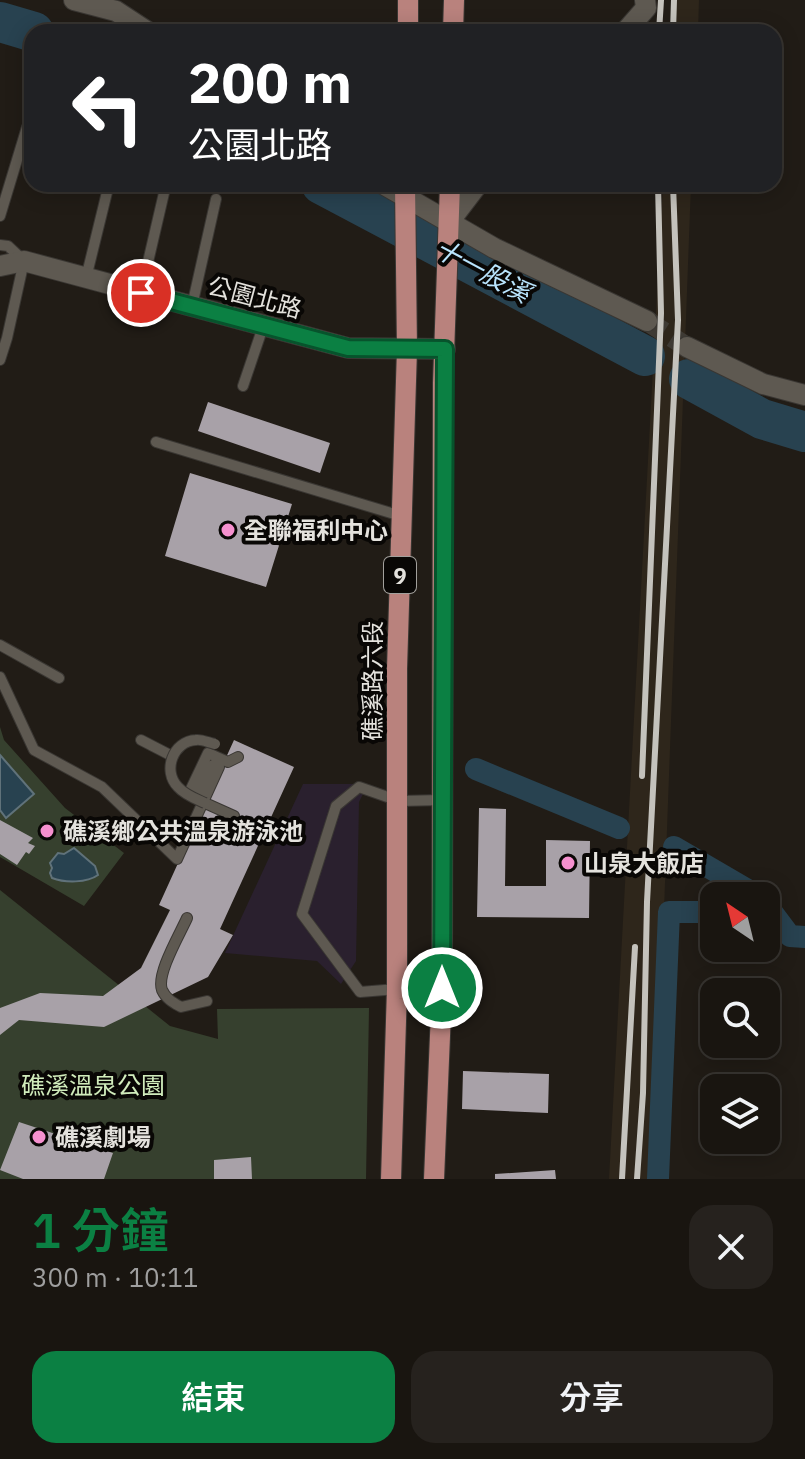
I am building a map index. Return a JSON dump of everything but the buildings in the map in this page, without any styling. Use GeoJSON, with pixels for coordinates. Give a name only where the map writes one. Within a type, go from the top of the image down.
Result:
{"type":"FeatureCollection","features":[{"type":"Feature","properties":{"kind":"main road"},"geometry":{"type":"LineString","coordinates":[[408,0],[408,24]]}},
{"type":"Feature","properties":{"kind":"main road"},"geometry":{"type":"LineString","coordinates":[[453,24],[454,0]]}},
{"type":"Feature","properties":{"kind":"main road","name":"9"},"geometry":{"type":"LineString","coordinates":[[434,1179],[442,988],[445,349],[450,192]]}},
{"type":"Feature","properties":{"kind":"main road","name":"礁溪路六段"},"geometry":{"type":"LineString","coordinates":[[391,1179],[397,989],[397,669],[407,349],[405,197]]}},
{"type":"Feature","properties":{"kind":"main road"},"geometry":{"type":"LineString","coordinates":[[397,989],[442,988]]}},
{"type":"Feature","properties":{"kind":"street"},"geometry":{"type":"LineString","coordinates":[[74,0],[116,11],[136,24]]}},
{"type":"Feature","properties":{"kind":"street"},"geometry":{"type":"LineString","coordinates":[[631,24],[646,4]]}},
{"type":"Feature","properties":{"kind":"street"},"geometry":{"type":"LineString","coordinates":[[449,228],[473,192]]}},
{"type":"Feature","properties":{"kind":"street"},"geometry":{"type":"LineString","coordinates":[[405,197],[449,228],[647,321]]}},
{"type":"Feature","properties":{"kind":"street","name":"公園北路"},"geometry":{"type":"LineString","coordinates":[[0,266],[24,261],[348,348],[445,349]]}},
{"type":"Feature","properties":{"kind":"street"},"geometry":{"type":"LineString","coordinates":[[687,347],[763,384],[805,395]]}},
{"type":"Feature","properties":{"kind":"lane"},"geometry":{"type":"LineString","coordinates":[[0,216],[24,137]]}},
{"type":"Feature","properties":{"kind":"lane"},"geometry":{"type":"LineString","coordinates":[[86,278],[107,192]]}},
{"type":"Feature","properties":{"kind":"lane"},"geometry":{"type":"LineString","coordinates":[[141,293],[164,193]]}},
{"type":"Feature","properties":{"kind":"lane"},"geometry":{"type":"LineString","coordinates":[[192,307],[216,199]]}},
{"type":"Feature","properties":{"kind":"lane"},"geometry":{"type":"LineString","coordinates":[[0,245],[8,246],[24,261],[0,360]]}},
{"type":"Feature","properties":{"kind":"lane"},"geometry":{"type":"LineString","coordinates":[[243,386],[263,327]]}},
{"type":"Feature","properties":{"kind":"lane"},"geometry":{"type":"LineString","coordinates":[[156,442],[401,516]]}},
{"type":"Feature","properties":{"kind":"lane"},"geometry":{"type":"LineString","coordinates":[[0,645],[59,678]]}},
{"type":"Feature","properties":{"kind":"lane"},"geometry":{"type":"LineString","coordinates":[[0,677],[34,750],[102,787],[177,859],[216,766],[197,797],[189,793],[208,753],[228,762],[238,757]]}},
{"type":"Feature","properties":{"kind":"lane"},"geometry":{"type":"LineString","coordinates":[[215,744],[197,739],[182,744],[172,756],[170,774],[176,786],[234,816]]}},
{"type":"Feature","properties":{"kind":"lane"},"geometry":{"type":"LineString","coordinates":[[141,740],[172,756]]}},
{"type":"Feature","properties":{"kind":"lane"},"geometry":{"type":"LineString","coordinates":[[397,989],[360,992],[302,914],[336,806],[359,787],[399,801],[442,800]]}},
{"type":"Feature","properties":{"kind":"lane"},"geometry":{"type":"LineString","coordinates":[[187,918],[162,975],[162,990],[181,1007],[207,1001]]}},
{"type":"Feature","properties":{"kind":"shaded area"},"geometry":{"type":"Polygon","coordinates":[[[674,0],[699,0],[698,24],[672,24],[674,0]]]}},
{"type":"Feature","properties":{"kind":"shaded area"},"geometry":{"type":"Polygon","coordinates":[[[663,192],[691,192],[654,1179],[609,1179],[663,192]]]}},
{"type":"Feature","properties":{"kind":"shaded area"},"geometry":{"type":"Polygon","coordinates":[[[303,784],[368,784],[359,802],[356,961],[341,984],[317,961],[225,953],[303,784]]]}},
{"type":"Feature","properties":{"kind":"green space","name":"礁溪鄉公共溫泉游泳池"},"geometry":{"type":"Polygon","coordinates":[[[0,727],[4,740],[65,808],[124,853],[84,906],[0,857],[0,727]]]}},
{"type":"Feature","properties":{"kind":"green space","name":"礁溪溫泉公園"},"geometry":{"type":"Polygon","coordinates":[[[0,890],[170,1026],[218,1039],[217,1009],[369,1008],[366,1179],[0,1179],[0,890]]]}},
{"type":"Feature","properties":{"kind":"water"},"geometry":{"type":"Polygon","coordinates":[[[0,755],[34,794],[6,818],[0,810],[0,755]]]}},
{"type":"Feature","properties":{"kind":"water"},"geometry":{"type":"Polygon","coordinates":[[[74,848],[95,866],[98,875],[76,881],[52,878],[50,863],[58,853],[64,854],[74,848]]]}},
{"type":"Feature","properties":{"kind":"waterway","name":"十一股溪"},"geometry":{"type":"LineString","coordinates":[[0,22],[24,29]]}},
{"type":"Feature","properties":{"kind":"waterway","name":"十一股溪"},"geometry":{"type":"LineString","coordinates":[[336,192],[645,356]]}},
{"type":"Feature","properties":{"kind":"waterway","name":"十一股溪"},"geometry":{"type":"LineString","coordinates":[[689,379],[762,419],[805,432]]}},
{"type":"Feature","properties":{"kind":"waterway"},"geometry":{"type":"LineString","coordinates":[[476,769],[619,828]]}},
{"type":"Feature","properties":{"kind":"waterway"},"geometry":{"type":"LineString","coordinates":[[674,847],[734,882]]}},
{"type":"Feature","properties":{"kind":"waterway"},"geometry":{"type":"LineString","coordinates":[[658,1179],[669,912],[700,912]]}},
{"type":"Feature","properties":{"kind":"waterway"},"geometry":{"type":"LineString","coordinates":[[780,923],[790,936],[805,937]]}},
{"type":"Feature","properties":{"kind":"tunnel"},"geometry":{"type":"LineString","coordinates":[[647,321],[687,347]]}},
{"type":"Feature","properties":{"kind":"railway"},"geometry":{"type":"LineString","coordinates":[[660,24],[661,0]]}},
{"type":"Feature","properties":{"kind":"railway"},"geometry":{"type":"LineString","coordinates":[[673,24],[674,0]]}},
{"type":"Feature","properties":{"kind":"railway"},"geometry":{"type":"LineString","coordinates":[[642,776],[661,313],[658,192]]}},
{"type":"Feature","properties":{"kind":"railway"},"geometry":{"type":"LineString","coordinates":[[637,1179],[643,1093],[647,902],[678,320],[673,192]]}},
{"type":"Feature","properties":{"kind":"railway"},"geometry":{"type":"LineString","coordinates":[[622,1179],[635,947]]}},
{"type":"Feature","properties":{"kind":"place","name":"全聯福利中心"},"geometry":{"type":"Point","coordinates":[228,530]}},
{"type":"Feature","properties":{"kind":"place","name":"礁溪鄉公共溫泉游泳池"},"geometry":{"type":"Point","coordinates":[47,831]}},
{"type":"Feature","properties":{"kind":"place","name":"山泉大飯店"},"geometry":{"type":"Point","coordinates":[568,863]}},
{"type":"Feature","properties":{"kind":"place","name":"礁溪劇場"},"geometry":{"type":"Point","coordinates":[39,1137]}},
{"type":"Feature","properties":{"kind":"route"},"geometry":{"type":"LineString","coordinates":[[141,293],[348,348],[445,349],[442,988]]}}]}
